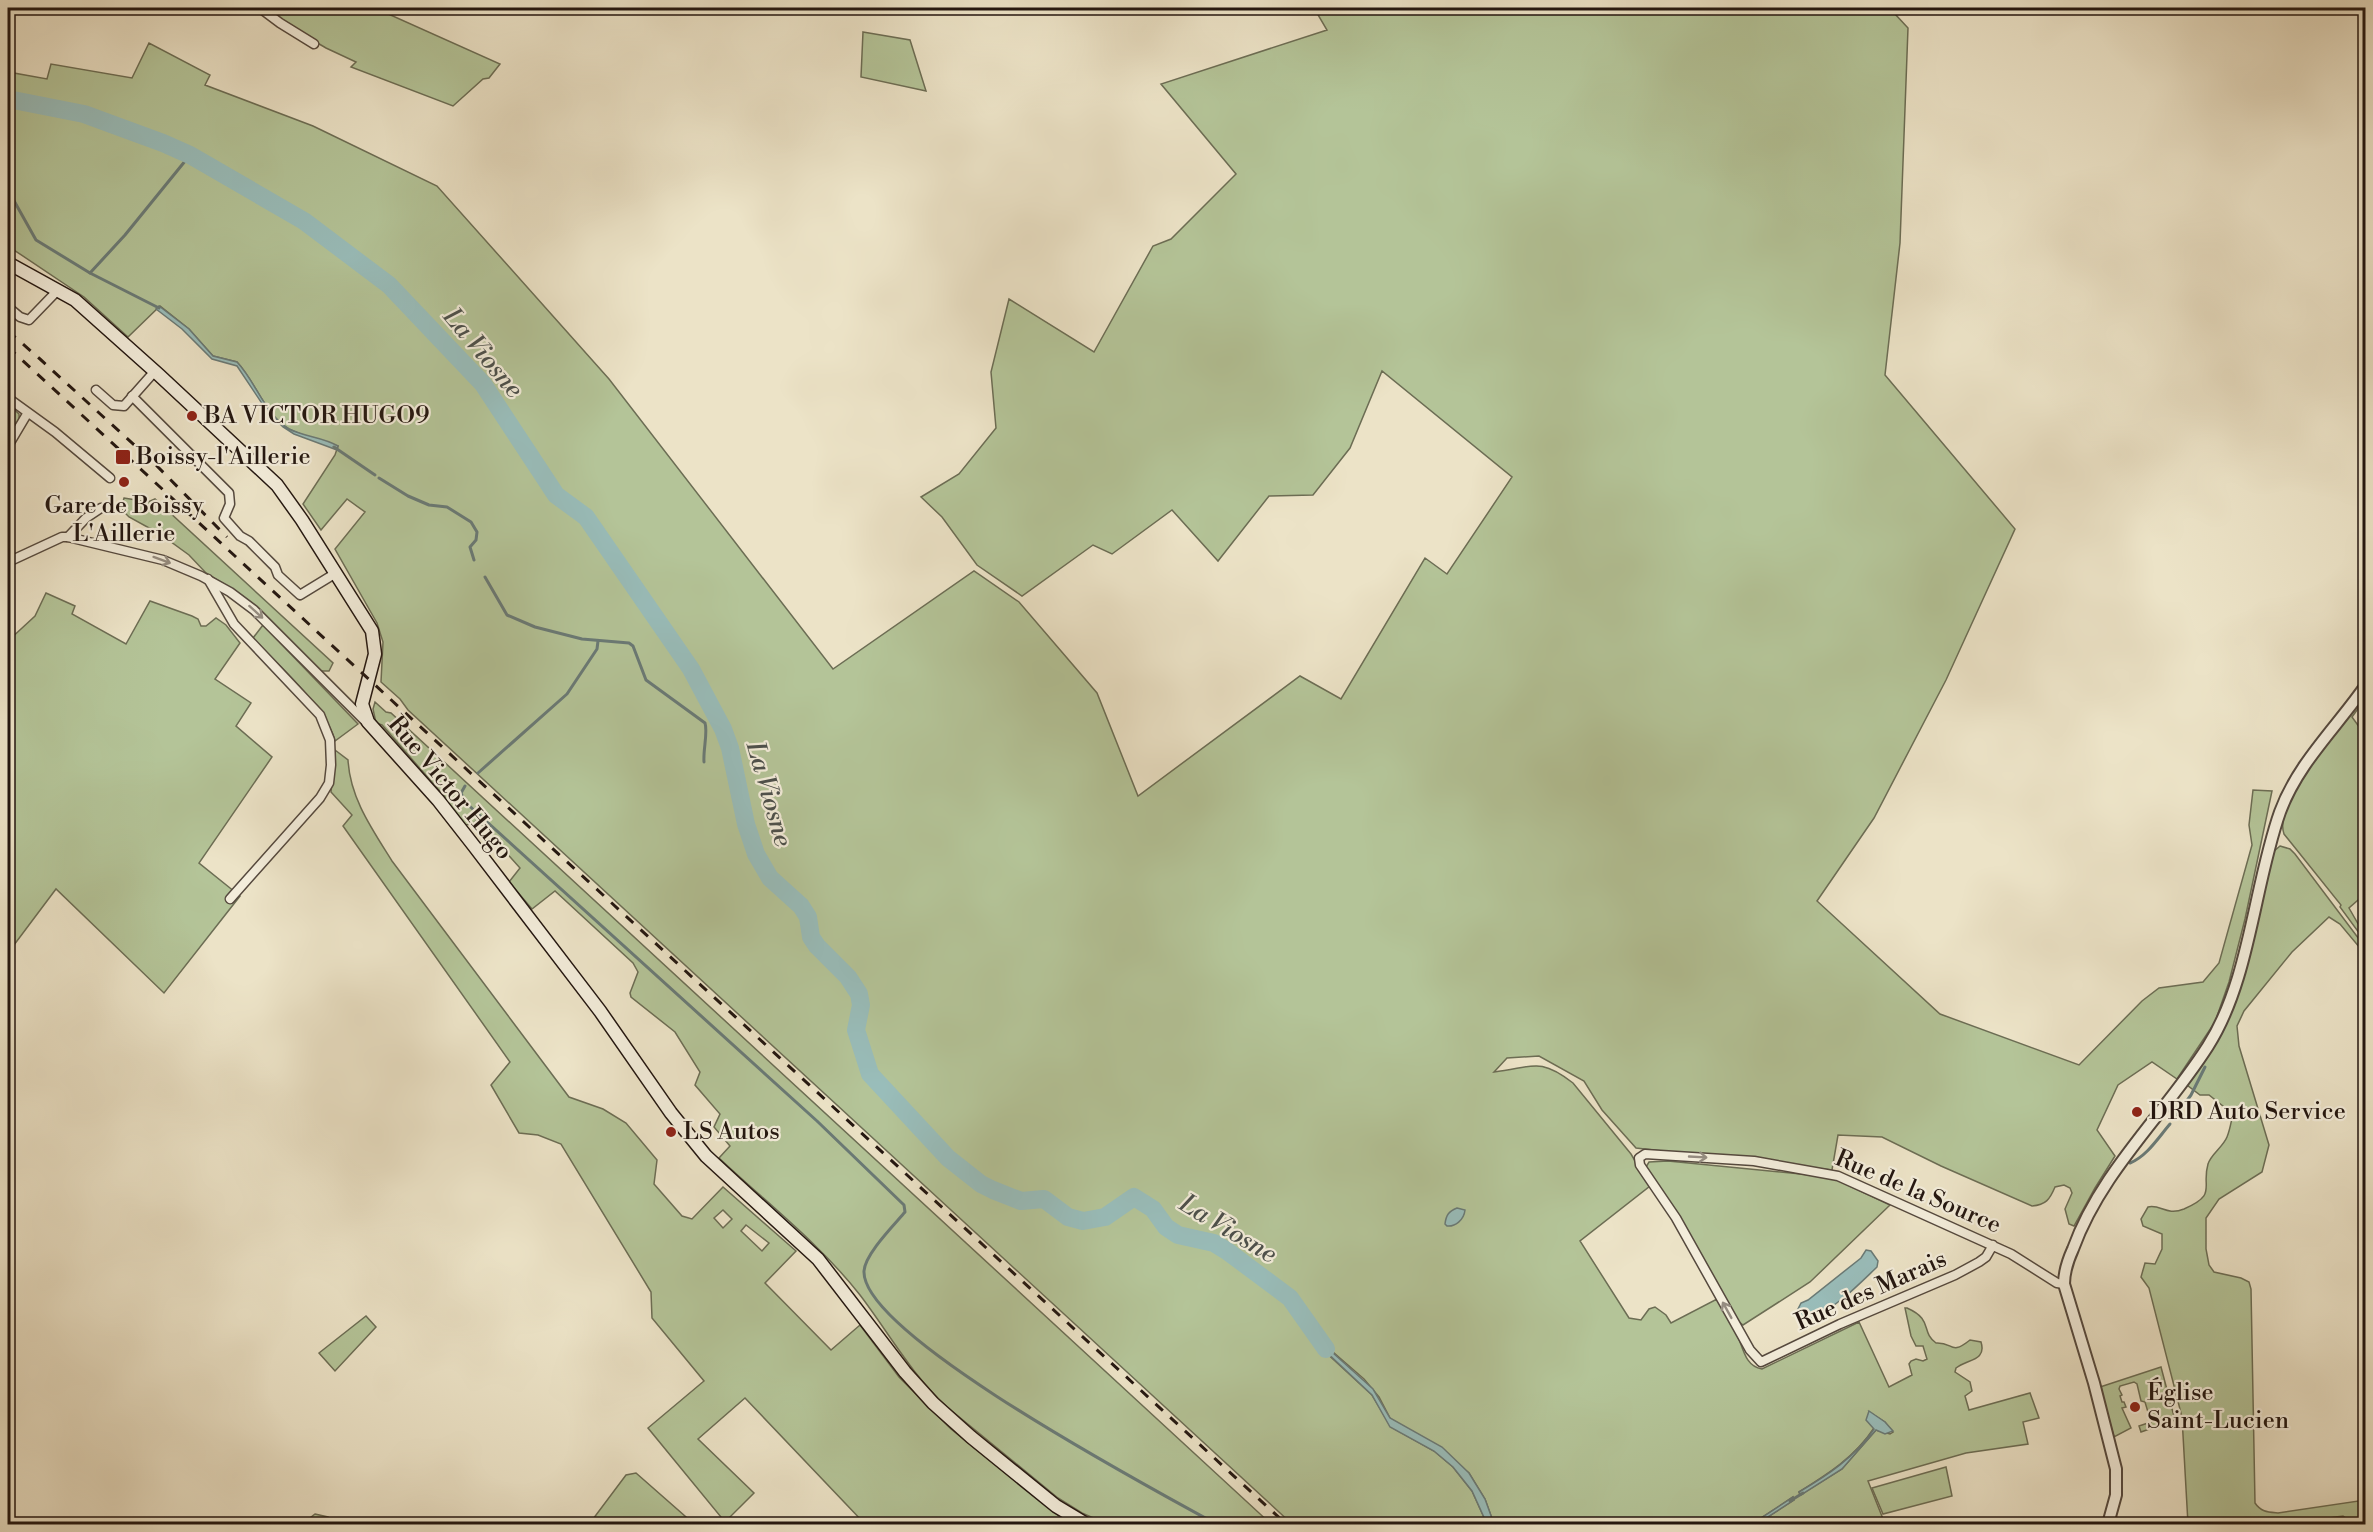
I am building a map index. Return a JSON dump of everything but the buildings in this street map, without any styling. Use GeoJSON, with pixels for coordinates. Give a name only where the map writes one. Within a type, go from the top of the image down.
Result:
{"type":"FeatureCollection","features":[{"type":"Feature","properties":{"kind":"main road","name":"Rue Victor Hugo"},"geometry":{"type":"LineString","coordinates":[[8,263],[75,300],[277,485],[336,573],[375,638],[375,654],[363,709],[370,726],[438,800],[474,846],[600,1011],[689,1137],[730,1180],[818,1259],[915,1384],[951,1420],[1056,1506],[1086,1524]]}},
{"type":"Feature","properties":{"kind":"street"},"geometry":{"type":"LineString","coordinates":[[260,8],[314,44]]}},
{"type":"Feature","properties":{"kind":"street"},"geometry":{"type":"LineString","coordinates":[[8,307],[23,319],[29,320],[58,290]]}},
{"type":"Feature","properties":{"kind":"street"},"geometry":{"type":"LineString","coordinates":[[96,390],[116,406],[124,406],[155,371]]}},
{"type":"Feature","properties":{"kind":"street"},"geometry":{"type":"LineString","coordinates":[[132,396],[229,493],[230,504],[224,518],[240,536],[275,567],[278,575],[300,595],[336,573]]}},
{"type":"Feature","properties":{"kind":"street"},"geometry":{"type":"LineString","coordinates":[[8,398],[27,414],[55,432],[110,478]]}},
{"type":"Feature","properties":{"kind":"street"},"geometry":{"type":"LineString","coordinates":[[8,446],[27,414]]}},
{"type":"Feature","properties":{"kind":"street"},"geometry":{"type":"LineString","coordinates":[[68,537],[86,518],[101,508]]}},
{"type":"Feature","properties":{"kind":"street"},"geometry":{"type":"LineString","coordinates":[[8,562],[63,537],[68,537],[149,555],[208,579],[254,610],[370,726]]}},
{"type":"Feature","properties":{"kind":"street"},"geometry":{"type":"LineString","coordinates":[[208,579],[234,624],[320,715],[330,740],[329,783],[320,798],[230,899]]}},
{"type":"Feature","properties":{"kind":"street"},"geometry":{"type":"LineString","coordinates":[[2108,1524],[2116,1495],[2116,1469],[2094,1383],[2064,1284],[2064,1272],[2087,1217],[2120,1164],[2206,1049],[2220,1024],[2230,1000],[2279,815],[2300,772],[2366,685]]}},
{"type":"Feature","properties":{"kind":"street"},"geometry":{"type":"LineString","coordinates":[[340,696],[353,701],[365,693]]}},
{"type":"Feature","properties":{"kind":"street","name":"Rue de la Source"},"geometry":{"type":"LineString","coordinates":[[1757,1360],[1676,1218],[1640,1164],[1640,1156],[1647,1154],[1737,1160],[1828,1173],[1847,1179],[1993,1245],[2022,1260],[2057,1283],[2064,1284]]}},
{"type":"Feature","properties":{"kind":"street","name":"Rue des Marais"},"geometry":{"type":"LineString","coordinates":[[1757,1360],[1765,1361],[1840,1324],[1955,1275],[1986,1257],[1993,1245]]}},
{"type":"Feature","properties":{"kind":"green space"},"geometry":{"type":"Polygon","coordinates":[[[258,8],[375,8],[500,64],[489,78],[483,79],[453,106],[351,67],[356,62],[326,48],[258,8]]]}},
{"type":"Feature","properties":{"kind":"green space"},"geometry":{"type":"Polygon","coordinates":[[[1314,8],[1880,8],[1894,13],[1908,28],[1900,243],[1885,375],[2015,529],[1946,680],[1874,818],[1817,901],[1940,1014],[2079,1065],[2142,1001],[2159,988],[2203,982],[2219,963],[2252,845],[2249,825],[2253,790],[2272,791],[2245,919],[2229,982],[2215,1022],[2177,1079],[2152,1062],[2118,1085],[2097,1130],[2115,1156],[2074,1226],[2069,1224],[2065,1209],[2072,1193],[2070,1188],[2064,1185],[2055,1187],[2044,1203],[2032,1206],[1882,1137],[1838,1135],[1832,1170],[1636,1148],[1602,1110],[1584,1081],[1539,1056],[1507,1058],[1494,1072],[1535,1066],[1543,1067],[1551,1069],[1573,1083],[1631,1154],[1650,1186],[1580,1241],[1629,1318],[1641,1320],[1649,1309],[1655,1307],[1666,1315],[1671,1323],[1717,1299],[1734,1328],[1748,1360],[1762,1369],[1859,1322],[1889,1387],[1912,1375],[1909,1364],[1911,1361],[1927,1359],[1923,1346],[1916,1346],[1911,1336],[1905,1308],[1907,1308],[1921,1317],[1931,1339],[1936,1343],[1955,1348],[1970,1340],[1981,1342],[1982,1348],[1979,1356],[1960,1365],[1955,1372],[1970,1382],[1972,1391],[1965,1396],[1969,1410],[2030,1393],[2039,1418],[2023,1422],[2028,1444],[1966,1453],[1868,1481],[1885,1524],[1757,1524],[1794,1500],[1793,1497],[1752,1524],[1494,1524],[1485,1499],[1469,1473],[1390,1418],[1379,1397],[1364,1379],[1310,1332],[1321,1348],[1372,1395],[1391,1427],[1434,1451],[1453,1467],[1472,1491],[1487,1524],[1292,1524],[408,710],[400,699],[381,682],[383,642],[377,623],[335,549],[365,512],[347,499],[321,530],[303,504],[335,455],[338,446],[301,434],[281,423],[267,407],[237,362],[213,356],[189,329],[160,306],[128,337],[84,297],[8,246],[8,72],[47,79],[51,64],[132,78],[149,43],[210,75],[205,85],[313,126],[437,186],[609,379],[833,669],[974,571],[1019,602],[1097,693],[1138,796],[1300,676],[1341,699],[1425,558],[1447,574],[1512,477],[1382,371],[1350,448],[1313,495],[1269,496],[1218,561],[1172,510],[1112,554],[1093,545],[1022,596],[977,565],[942,517],[921,497],[959,474],[996,428],[991,372],[1009,299],[1094,352],[1153,246],[1171,239],[1236,174],[1161,84],[1327,30],[1314,8]],[[1869,1412],[1874,1428],[1867,1438],[1840,1464],[1799,1492],[1800,1495],[1842,1469],[1876,1430],[1890,1434],[1893,1432],[1885,1422],[1869,1412]]]}},
{"type":"Feature","properties":{"kind":"green space"},"geometry":{"type":"Polygon","coordinates":[[[863,32],[910,40],[926,91],[861,77],[863,32]]]}},
{"type":"Feature","properties":{"kind":"green space"},"geometry":{"type":"Polygon","coordinates":[[[8,404],[19,414],[19,417],[15,428],[8,433],[8,404]]]}},
{"type":"Feature","properties":{"kind":"green space"},"geometry":{"type":"Polygon","coordinates":[[[124,498],[148,502],[155,499],[333,663],[329,671],[321,671],[259,609],[206,573],[189,555],[160,534],[129,517],[123,511],[124,498]]]}},
{"type":"Feature","properties":{"kind":"green space"},"geometry":{"type":"Polygon","coordinates":[[[46,593],[75,606],[72,614],[126,644],[150,601],[192,616],[198,619],[201,626],[206,626],[216,618],[226,625],[240,643],[215,679],[251,703],[236,726],[272,757],[199,863],[240,896],[164,993],[56,889],[8,953],[8,641],[35,616],[46,593]]]}},
{"type":"Feature","properties":{"kind":"green space"},"geometry":{"type":"Polygon","coordinates":[[[263,625],[358,724],[335,741],[330,728],[312,701],[253,638],[263,625]]]}},
{"type":"Feature","properties":{"kind":"green space"},"geometry":{"type":"Polygon","coordinates":[[[2365,692],[2365,699],[2352,717],[2365,735],[2365,894],[2349,908],[2365,936],[2365,941],[2340,907],[2341,905],[2284,834],[2283,820],[2299,782],[2365,692]]]}},
{"type":"Feature","properties":{"kind":"green space"},"geometry":{"type":"Polygon","coordinates":[[[375,702],[386,712],[391,713],[1271,1524],[1107,1524],[1082,1513],[1058,1498],[947,1407],[922,1381],[871,1309],[828,1258],[719,1158],[730,1146],[714,1127],[720,1114],[695,1085],[700,1072],[675,1032],[631,997],[630,993],[638,972],[633,963],[555,891],[532,909],[509,882],[520,868],[477,820],[465,825],[445,797],[382,725],[376,723],[373,709],[375,702]]]}},
{"type":"Feature","properties":{"kind":"green space"},"geometry":{"type":"Polygon","coordinates":[[[335,750],[348,760],[358,800],[392,861],[569,1097],[603,1109],[626,1123],[657,1160],[654,1184],[682,1216],[692,1219],[723,1187],[796,1251],[765,1283],[831,1350],[860,1325],[899,1377],[951,1429],[1069,1524],[865,1524],[745,1398],[698,1439],[754,1493],[725,1522],[648,1428],[704,1381],[652,1318],[651,1292],[561,1144],[538,1135],[519,1133],[491,1085],[510,1062],[343,826],[352,815],[331,792],[335,750]],[[723,1210],[714,1218],[723,1228],[732,1219],[723,1210]],[[746,1225],[741,1231],[762,1251],[769,1243],[746,1225]]]}},
{"type":"Feature","properties":{"kind":"green space"},"geometry":{"type":"Polygon","coordinates":[[[2280,846],[2290,849],[2295,854],[2365,947],[2365,954],[2340,924],[2329,917],[2292,952],[2244,1011],[2237,1026],[2239,1046],[2269,1145],[2262,1172],[2219,1199],[2206,1218],[2206,1249],[2209,1265],[2214,1272],[2241,1278],[2249,1282],[2251,1289],[2255,1503],[2262,1510],[2278,1513],[2365,1500],[2365,1524],[2354,1524],[2343,1516],[2314,1520],[2312,1524],[2188,1524],[2182,1417],[2149,1288],[2141,1277],[2145,1263],[2155,1264],[2162,1249],[2162,1234],[2143,1226],[2141,1219],[2148,1207],[2178,1211],[2201,1199],[2206,1190],[2208,1164],[2228,1134],[2233,1114],[2209,1095],[2200,1095],[2187,1085],[2215,1045],[2232,1010],[2252,943],[2273,852],[2280,846]]]}},
{"type":"Feature","properties":{"kind":"green space"},"geometry":{"type":"Polygon","coordinates":[[[1668,1161],[1831,1177],[1890,1205],[1810,1282],[1743,1325],[1738,1321],[1646,1167],[1649,1162],[1668,1161]]]}},
{"type":"Feature","properties":{"kind":"green space"},"geometry":{"type":"Polygon","coordinates":[[[366,1316],[376,1327],[335,1371],[319,1353],[366,1316]]]}},
{"type":"Feature","properties":{"kind":"green space"},"geometry":{"type":"Polygon","coordinates":[[[2161,1367],[2175,1420],[2141,1432],[2139,1426],[2151,1422],[2145,1402],[2141,1401],[2137,1384],[2134,1382],[2120,1386],[2119,1389],[2122,1402],[2126,1407],[2122,1408],[2131,1428],[2114,1437],[2100,1387],[2161,1367]]]}},
{"type":"Feature","properties":{"kind":"green space"},"geometry":{"type":"Polygon","coordinates":[[[1946,1467],[1952,1496],[1883,1514],[1872,1488],[1946,1467]]]}},
{"type":"Feature","properties":{"kind":"green space"},"geometry":{"type":"Polygon","coordinates":[[[636,1473],[694,1524],[590,1523],[626,1475],[636,1473]]]}},
{"type":"Feature","properties":{"kind":"green space"},"geometry":{"type":"Polygon","coordinates":[[[315,1514],[328,1517],[335,1524],[302,1524],[315,1514]]]}},
{"type":"Feature","properties":{"kind":"water"},"geometry":{"type":"Polygon","coordinates":[[[159,306],[189,329],[213,356],[237,362],[267,407],[281,423],[295,432],[332,443],[338,446],[337,450],[294,434],[283,427],[267,411],[237,366],[212,359],[182,329],[156,309],[159,306]]]}},
{"type":"Feature","properties":{"kind":"water"},"geometry":{"type":"Polygon","coordinates":[[[1457,1208],[1465,1210],[1463,1217],[1456,1224],[1447,1226],[1445,1224],[1447,1216],[1457,1208]]]}},
{"type":"Feature","properties":{"kind":"water"},"geometry":{"type":"Polygon","coordinates":[[[1866,1250],[1871,1251],[1878,1261],[1877,1267],[1838,1303],[1809,1320],[1801,1318],[1797,1311],[1801,1303],[1808,1300],[1861,1258],[1866,1250]]]}},
{"type":"Feature","properties":{"kind":"water"},"geometry":{"type":"Polygon","coordinates":[[[1315,1328],[1332,1352],[1373,1389],[1390,1418],[1442,1447],[1469,1473],[1485,1499],[1494,1524],[1487,1524],[1472,1491],[1453,1467],[1434,1451],[1390,1427],[1372,1395],[1322,1348],[1310,1331],[1315,1328]]]}},
{"type":"Feature","properties":{"kind":"water"},"geometry":{"type":"Polygon","coordinates":[[[1869,1411],[1893,1431],[1885,1434],[1876,1430],[1842,1469],[1801,1495],[1799,1492],[1840,1465],[1867,1439],[1874,1429],[1866,1420],[1869,1411]]]}},
{"type":"Feature","properties":{"kind":"water"},"geometry":{"type":"Polygon","coordinates":[[[1793,1497],[1794,1500],[1757,1524],[1752,1524],[1793,1497]]]}},
{"type":"Feature","properties":{"kind":"waterway","name":"La Viosne"},"geometry":{"type":"LineString","coordinates":[[8,99],[84,114],[190,155],[304,221],[389,285],[483,384],[556,495],[586,517],[691,669],[723,729],[730,748],[746,824],[756,854],[770,878],[801,906],[808,917],[811,937],[848,977],[859,994],[861,1005],[856,1030],[870,1074],[948,1158],[981,1184],[1021,1201],[1044,1199],[1068,1217],[1083,1221],[1105,1217],[1134,1197],[1153,1209],[1166,1227],[1178,1235],[1214,1243],[1290,1298],[1326,1349]]}},
{"type":"Feature","properties":{"kind":"waterway"},"geometry":{"type":"LineString","coordinates":[[8,190],[36,240],[90,273],[125,235],[190,155]]}},
{"type":"Feature","properties":{"kind":"waterway"},"geometry":{"type":"LineString","coordinates":[[90,273],[159,308]]}},
{"type":"Feature","properties":{"kind":"waterway"},"geometry":{"type":"LineString","coordinates":[[334,447],[375,475]]}},
{"type":"Feature","properties":{"kind":"waterway"},"geometry":{"type":"LineString","coordinates":[[379,478],[408,496],[429,505],[447,507],[471,522],[477,532],[476,540],[470,547],[474,560]]}},
{"type":"Feature","properties":{"kind":"waterway"},"geometry":{"type":"LineString","coordinates":[[485,577],[507,615],[535,627],[582,639],[629,643],[633,646],[646,680],[705,723],[704,762]]}},
{"type":"Feature","properties":{"kind":"waterway"},"geometry":{"type":"LineString","coordinates":[[478,773],[567,694],[597,649],[598,641]]}},
{"type":"Feature","properties":{"kind":"waterway"},"geometry":{"type":"LineString","coordinates":[[465,786],[461,793],[465,802],[817,1121],[904,1205],[905,1212],[869,1256],[864,1271],[876,1299],[909,1333],[958,1370],[1017,1409],[1136,1480],[1216,1524]]}},
{"type":"Feature","properties":{"kind":"waterway"},"geometry":{"type":"LineString","coordinates":[[2175,1117],[2191,1095],[2205,1067]]}},
{"type":"Feature","properties":{"kind":"waterway"},"geometry":{"type":"LineString","coordinates":[[2130,1163],[2147,1151],[2170,1124]]}},
{"type":"Feature","properties":{"kind":"waterway"},"geometry":{"type":"LineString","coordinates":[[1790,1501],[1803,1493]]}},
{"type":"Feature","properties":{"kind":"railway"},"geometry":{"type":"LineString","coordinates":[[8,331],[155,464],[227,537]]}},
{"type":"Feature","properties":{"kind":"railway"},"geometry":{"type":"LineString","coordinates":[[8,347],[1286,1524]]}},
{"type":"Feature","properties":{"kind":"place","name":"BA VICTOR HUGO9"},"geometry":{"type":"Point","coordinates":[192,416]}},
{"type":"Feature","properties":{"kind":"place","name":"Boissy-l'Aillerie"},"geometry":{"type":"Point","coordinates":[123,457]}},
{"type":"Feature","properties":{"kind":"place","name":"Gare de Boissy L'Aillerie"},"geometry":{"type":"Point","coordinates":[124,482]}},
{"type":"Feature","properties":{"kind":"place","name":"DRD Auto Service"},"geometry":{"type":"Point","coordinates":[2137,1112]}},
{"type":"Feature","properties":{"kind":"place","name":"LS Autos"},"geometry":{"type":"Point","coordinates":[671,1132]}},
{"type":"Feature","properties":{"kind":"place","name":"Église Saint-Lucien"},"geometry":{"type":"Point","coordinates":[2135,1407]}}]}
